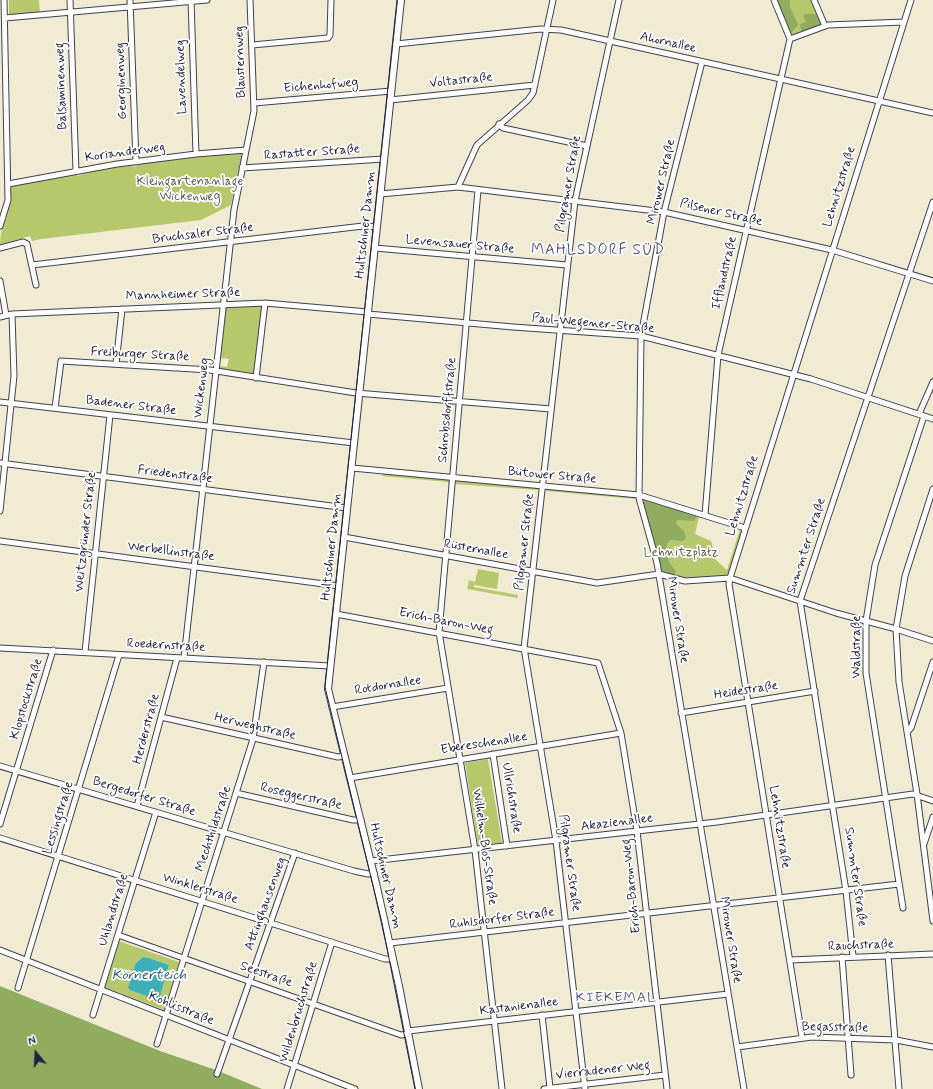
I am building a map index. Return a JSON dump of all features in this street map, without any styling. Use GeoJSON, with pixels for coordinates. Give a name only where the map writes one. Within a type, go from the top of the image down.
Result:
{"type":"FeatureCollection","features":[{"type":"Feature","properties":{"kind":"main road","name":"Hultschiner Damm"},"geometry":{"type":"LineString","coordinates":[[401,0],[328,689],[390,943],[419,1089]]}},
{"type":"Feature","properties":{"kind":"street"},"geometry":{"type":"LineString","coordinates":[[0,226],[8,200],[4,0]]}},
{"type":"Feature","properties":{"kind":"street","name":"Balsaminenweg"},"geometry":{"type":"LineString","coordinates":[[70,0],[76,171]]}},
{"type":"Feature","properties":{"kind":"street","name":"Georginenweg"},"geometry":{"type":"LineString","coordinates":[[130,0],[136,162]]}},
{"type":"Feature","properties":{"kind":"street"},"geometry":{"type":"LineString","coordinates":[[5,18],[207,0]]}},
{"type":"Feature","properties":{"kind":"street","name":"Blausternweg"},"geometry":{"type":"LineString","coordinates":[[250,0],[254,103],[252,122]]}},
{"type":"Feature","properties":{"kind":"street"},"geometry":{"type":"LineString","coordinates":[[252,45],[328,38],[330,35],[331,0]]}},
{"type":"Feature","properties":{"kind":"street"},"geometry":{"type":"LineString","coordinates":[[458,187],[477,145],[528,100],[533,93],[553,0]]}},
{"type":"Feature","properties":{"kind":"street","name":"Pilgramer Straße"},"geometry":{"type":"LineString","coordinates":[[585,1087],[556,841],[524,648],[559,330],[575,201],[619,0]]}},
{"type":"Feature","properties":{"kind":"street"},"geometry":{"type":"LineString","coordinates":[[774,0],[790,39],[825,26],[904,22]]}},
{"type":"Feature","properties":{"kind":"street"},"geometry":{"type":"LineString","coordinates":[[814,0],[825,26]]}},
{"type":"Feature","properties":{"kind":"street","name":"Lehnitzstraße"},"geometry":{"type":"LineString","coordinates":[[802,1037],[729,584],[745,528],[910,0]]}},
{"type":"Feature","properties":{"kind":"street","name":"Lavendelweg"},"geometry":{"type":"LineString","coordinates":[[191,1],[196,154]]}},
{"type":"Feature","properties":{"kind":"street","name":"Ahornallee"},"geometry":{"type":"LineString","coordinates":[[396,44],[547,29],[561,30],[933,113]]}},
{"type":"Feature","properties":{"kind":"street","name":"Ifflandstraße"},"geometry":{"type":"LineString","coordinates":[[705,515],[718,355],[790,39]]}},
{"type":"Feature","properties":{"kind":"street","name":"Mirower Straße"},"geometry":{"type":"LineString","coordinates":[[702,62],[664,212],[641,336],[639,495],[659,574],[744,1089]]}},
{"type":"Feature","properties":{"kind":"street","name":"Voltastraße"},"geometry":{"type":"LineString","coordinates":[[390,100],[535,85]]}},
{"type":"Feature","properties":{"kind":"street","name":"Eichenhofweg"},"geometry":{"type":"LineString","coordinates":[[254,103],[391,91]]}},
{"type":"Feature","properties":{"kind":"street","name":"Wickenweg"},"geometry":{"type":"LineString","coordinates":[[184,658],[208,426],[235,201],[252,122]]}},
{"type":"Feature","properties":{"kind":"street"},"geometry":{"type":"LineString","coordinates":[[499,124],[503,128],[587,146]]}},
{"type":"Feature","properties":{"kind":"street","name":"Korianderweg"},"geometry":{"type":"LineString","coordinates":[[8,184],[76,171],[136,162],[196,154],[246,150]]}},
{"type":"Feature","properties":{"kind":"street","name":"Rastatter Straße"},"geometry":{"type":"LineString","coordinates":[[242,168],[384,159]]}},
{"type":"Feature","properties":{"kind":"street","name":"Pilsener Straße"},"geometry":{"type":"LineString","coordinates":[[380,194],[458,187],[664,212],[832,250],[933,281]]}},
{"type":"Feature","properties":{"kind":"street","name":"Schrobsdorffstraße"},"geometry":{"type":"LineString","coordinates":[[439,632],[478,190]]}},
{"type":"Feature","properties":{"kind":"street","name":"Summter Straße"},"geometry":{"type":"LineString","coordinates":[[854,956],[846,891],[800,601],[933,202]]}},
{"type":"Feature","properties":{"kind":"street","name":"Bruchsaler Straße"},"geometry":{"type":"LineString","coordinates":[[32,265],[363,226],[377,227]]}},
{"type":"Feature","properties":{"kind":"street"},"geometry":{"type":"LineString","coordinates":[[0,248],[23,242],[27,244],[36,285]]}},
{"type":"Feature","properties":{"kind":"street","name":"Levensauer Straße"},"geometry":{"type":"LineString","coordinates":[[374,248],[567,265]]}},
{"type":"Feature","properties":{"kind":"street"},"geometry":{"type":"LineString","coordinates":[[0,281],[9,315],[14,376],[12,403],[2,464],[0,511]]}},
{"type":"Feature","properties":{"kind":"street"},"geometry":{"type":"LineString","coordinates":[[256,378],[265,303]]}},
{"type":"Feature","properties":{"kind":"street","name":"Mannheimer Straße"},"geometry":{"type":"LineString","coordinates":[[0,317],[9,315],[122,309],[265,303],[368,313]]}},
{"type":"Feature","properties":{"kind":"street"},"geometry":{"type":"LineString","coordinates":[[116,364],[122,309]]}},
{"type":"Feature","properties":{"kind":"street","name":"Paul-Wegener-Straße"},"geometry":{"type":"LineString","coordinates":[[368,313],[467,323],[641,336],[794,374],[933,419]]}},
{"type":"Feature","properties":{"kind":"street","name":"Freiburger Straße"},"geometry":{"type":"LineString","coordinates":[[55,408],[61,361],[215,371],[359,392],[551,409]]}},
{"type":"Feature","properties":{"kind":"street","name":"Waldstraße"},"geometry":{"type":"LineString","coordinates":[[903,908],[866,673],[866,621],[875,565],[933,382]]}},
{"type":"Feature","properties":{"kind":"street","name":"Badener Straße"},"geometry":{"type":"LineString","coordinates":[[0,402],[354,444]]}},
{"type":"Feature","properties":{"kind":"street","name":"Weitzgründer Straße"},"geometry":{"type":"LineString","coordinates":[[85,652],[110,415]]}},
{"type":"Feature","properties":{"kind":"street","name":"Friedenstraße"},"geometry":{"type":"LineString","coordinates":[[2,464],[347,508]]}},
{"type":"Feature","properties":{"kind":"street","name":"Bütower Straße"},"geometry":{"type":"LineString","coordinates":[[352,468],[639,495],[745,528]]}},
{"type":"Feature","properties":{"kind":"street"},"geometry":{"type":"LineString","coordinates":[[933,489],[905,576],[896,629],[900,682],[917,794],[933,921]]}},
{"type":"Feature","properties":{"kind":"street","name":"Rüsternallee"},"geometry":{"type":"LineString","coordinates":[[344,537],[597,583],[659,574],[685,581],[730,578],[837,613],[933,641]]}},
{"type":"Feature","properties":{"kind":"street","name":"Werbellinstraße"},"geometry":{"type":"LineString","coordinates":[[0,541],[339,586]]}},
{"type":"Feature","properties":{"kind":"street","name":"Erich-Baron-Weg"},"geometry":{"type":"LineString","coordinates":[[336,614],[439,632],[598,663],[620,733],[637,832],[666,1089]]}},
{"type":"Feature","properties":{"kind":"street","name":"Wilhelm-Blos-Straße"},"geometry":{"type":"LineString","coordinates":[[439,632],[475,850],[502,1089]]}},
{"type":"Feature","properties":{"kind":"street","name":"Roedernstraße"},"geometry":{"type":"LineString","coordinates":[[0,648],[330,666]]}},
{"type":"Feature","properties":{"kind":"street","name":"Klopstockstraße"},"geometry":{"type":"LineString","coordinates":[[0,824],[53,650]]}},
{"type":"Feature","properties":{"kind":"street","name":"Lessingstraße"},"geometry":{"type":"LineString","coordinates":[[18,988],[119,655]]}},
{"type":"Feature","properties":{"kind":"street","name":"Herderstraße"},"geometry":{"type":"LineString","coordinates":[[137,806],[177,658]]}},
{"type":"Feature","properties":{"kind":"street","name":"Mechthildstraße"},"geometry":{"type":"LineString","coordinates":[[157,1044],[253,739],[264,662]]}},
{"type":"Feature","properties":{"kind":"street"},"geometry":{"type":"LineString","coordinates":[[908,731],[911,728],[933,662]]}},
{"type":"Feature","properties":{"kind":"street","name":"Rotdornallee"},"geometry":{"type":"LineString","coordinates":[[332,707],[448,688]]}},
{"type":"Feature","properties":{"kind":"street","name":"Heidestraße"},"geometry":{"type":"LineString","coordinates":[[681,712],[815,691]]}},
{"type":"Feature","properties":{"kind":"street","name":"Herweghstraße"},"geometry":{"type":"LineString","coordinates":[[161,717],[253,739],[339,757],[345,756]]}},
{"type":"Feature","properties":{"kind":"street","name":"Ebereschenallee"},"geometry":{"type":"LineString","coordinates":[[350,778],[620,733]]}},
{"type":"Feature","properties":{"kind":"street","name":"Ullrichstraße"},"geometry":{"type":"LineString","coordinates":[[492,754],[507,846]]}},
{"type":"Feature","properties":{"kind":"street","name":"Bergedorfer Straße"},"geometry":{"type":"LineString","coordinates":[[0,766],[361,872],[374,873]]}},
{"type":"Feature","properties":{"kind":"street","name":"Roseggerstraße"},"geometry":{"type":"LineString","coordinates":[[236,793],[354,820],[361,820]]}},
{"type":"Feature","properties":{"kind":"street"},"geometry":{"type":"LineString","coordinates":[[917,794],[933,801]]}},
{"type":"Feature","properties":{"kind":"street","name":"Akazienallee"},"geometry":{"type":"LineString","coordinates":[[371,862],[766,816],[917,794]]}},
{"type":"Feature","properties":{"kind":"street","name":"Uhlandstraße"},"geometry":{"type":"LineString","coordinates":[[92,1015],[156,812]]}},
{"type":"Feature","properties":{"kind":"street"},"geometry":{"type":"LineString","coordinates":[[924,845],[933,817]]}},
{"type":"Feature","properties":{"kind":"street","name":"Winklerstraße"},"geometry":{"type":"LineString","coordinates":[[0,838],[385,959],[393,959]]}},
{"type":"Feature","properties":{"kind":"street","name":"Attinghausenweg"},"geometry":{"type":"LineString","coordinates":[[217,1074],[295,853]]}},
{"type":"Feature","properties":{"kind":"street","name":"Ruhlsdorfer Straße"},"geometry":{"type":"LineString","coordinates":[[390,943],[899,884]]}},
{"type":"Feature","properties":{"kind":"street","name":"Seestraße"},"geometry":{"type":"LineString","coordinates":[[118,935],[401,1034],[408,1032]]}},
{"type":"Feature","properties":{"kind":"street","name":"Wildenbruchstraße"},"geometry":{"type":"LineString","coordinates":[[287,1089],[332,942]]}},
{"type":"Feature","properties":{"kind":"street","name":"Kohlisstraße"},"geometry":{"type":"LineString","coordinates":[[0,950],[355,1089]]}},
{"type":"Feature","properties":{"kind":"street","name":"Rauchstraße"},"geometry":{"type":"LineString","coordinates":[[790,960],[854,956],[933,954]]}},
{"type":"Feature","properties":{"kind":"street"},"geometry":{"type":"LineString","coordinates":[[888,955],[899,1089]]}},
{"type":"Feature","properties":{"kind":"street"},"geometry":{"type":"LineString","coordinates":[[842,957],[851,1075]]}},
{"type":"Feature","properties":{"kind":"street","name":"Kastanienallee"},"geometry":{"type":"LineString","coordinates":[[408,1032],[494,1020],[728,994]]}},
{"type":"Feature","properties":{"kind":"street"},"geometry":{"type":"LineString","coordinates":[[542,1015],[550,1088]]}},
{"type":"Feature","properties":{"kind":"street","name":"Begasstraße"},"geometry":{"type":"LineString","coordinates":[[737,1047],[802,1037],[896,1040],[933,1047]]}},
{"type":"Feature","properties":{"kind":"street","name":"Vierradener Weg"},"geometry":{"type":"LineString","coordinates":[[544,1089],[585,1087],[665,1075]]}},
{"type":"Feature","properties":{"kind":"green space"},"geometry":{"type":"Polygon","coordinates":[[[9,0],[39,0],[40,13],[9,16],[9,0]]]}},
{"type":"Feature","properties":{"kind":"green space"},"geometry":{"type":"Polygon","coordinates":[[[776,0],[813,0],[823,25],[791,36],[776,0]]]}},
{"type":"Feature","properties":{"kind":"green space"},"geometry":{"type":"Polygon","coordinates":[[[776,0],[790,0],[790,7],[798,25],[789,35],[776,0]]]}},
{"type":"Feature","properties":{"kind":"green space"},"geometry":{"type":"Polygon","coordinates":[[[806,14],[818,14],[823,25],[802,33],[800,24],[806,22],[803,16],[806,14]]]}},
{"type":"Feature","properties":{"kind":"green space","name":"Kleingartenanlage Wickenweg"},"geometry":{"type":"Polygon","coordinates":[[[242,152],[241,164],[239,165],[231,205],[201,220],[32,241],[30,236],[0,245],[0,238],[10,195],[10,188],[14,186],[75,173],[77,176],[107,167],[130,165],[136,167],[138,164],[242,152]]]}},
{"type":"Feature","properties":{"kind":"green space"},"geometry":{"type":"Polygon","coordinates":[[[263,305],[256,373],[253,376],[219,371],[217,361],[220,362],[220,366],[227,367],[229,359],[220,358],[224,307],[263,305]]]}},
{"type":"Feature","properties":{"kind":"green space"},"geometry":{"type":"Polygon","coordinates":[[[383,473],[447,479],[451,484],[448,484],[448,482],[382,476],[383,473]]]}},
{"type":"Feature","properties":{"kind":"green space"},"geometry":{"type":"Polygon","coordinates":[[[458,480],[538,488],[538,490],[454,484],[458,480]]]}},
{"type":"Feature","properties":{"kind":"green space"},"geometry":{"type":"Polygon","coordinates":[[[546,489],[635,497],[636,499],[546,491],[546,489]]]}},
{"type":"Feature","properties":{"kind":"green space","name":"Lehnitzplatz"},"geometry":{"type":"Polygon","coordinates":[[[644,499],[699,517],[695,534],[711,541],[716,560],[727,570],[740,529],[742,530],[728,576],[702,579],[684,579],[660,570],[644,499]]]}},
{"type":"Feature","properties":{"kind":"green space"},"geometry":{"type":"Polygon","coordinates":[[[644,499],[697,516],[694,521],[677,520],[676,524],[684,531],[686,538],[683,541],[670,540],[667,544],[667,556],[676,571],[674,576],[660,570],[653,537],[643,504],[644,499]]]}},
{"type":"Feature","properties":{"kind":"green space"},"geometry":{"type":"Polygon","coordinates":[[[478,569],[499,573],[497,589],[474,585],[474,587],[518,595],[517,598],[467,589],[469,580],[475,582],[478,569]]]}},
{"type":"Feature","properties":{"kind":"green space"},"geometry":{"type":"Polygon","coordinates":[[[488,759],[502,843],[478,845],[465,763],[488,759]]]}},
{"type":"Feature","properties":{"kind":"green space"},"geometry":{"type":"Polygon","coordinates":[[[119,941],[179,962],[164,1010],[105,987],[119,941]],[[143,957],[136,963],[159,1000],[169,965],[143,957]]]}},
{"type":"Feature","properties":{"kind":"green space"},"geometry":{"type":"Polygon","coordinates":[[[0,986],[160,1051],[216,1070],[262,1089],[0,1089],[0,986]]]}},
{"type":"Feature","properties":{"kind":"water","name":"Körnerteich"},"geometry":{"type":"Polygon","coordinates":[[[143,957],[169,965],[159,1000],[128,988],[136,963],[143,957]]]}},
{"type":"Feature","properties":{"kind":"tram line"},"geometry":{"type":"LineString","coordinates":[[397,0],[325,687],[382,923],[415,1089]]}},
{"type":"Feature","properties":{"kind":"district","name":"MAHLSDORF SÜD"},"geometry":{"type":"Point","coordinates":[598,251]}},
{"type":"Feature","properties":{"kind":"district","name":"KIEKEMAL"},"geometry":{"type":"Point","coordinates":[616,998]}}]}
